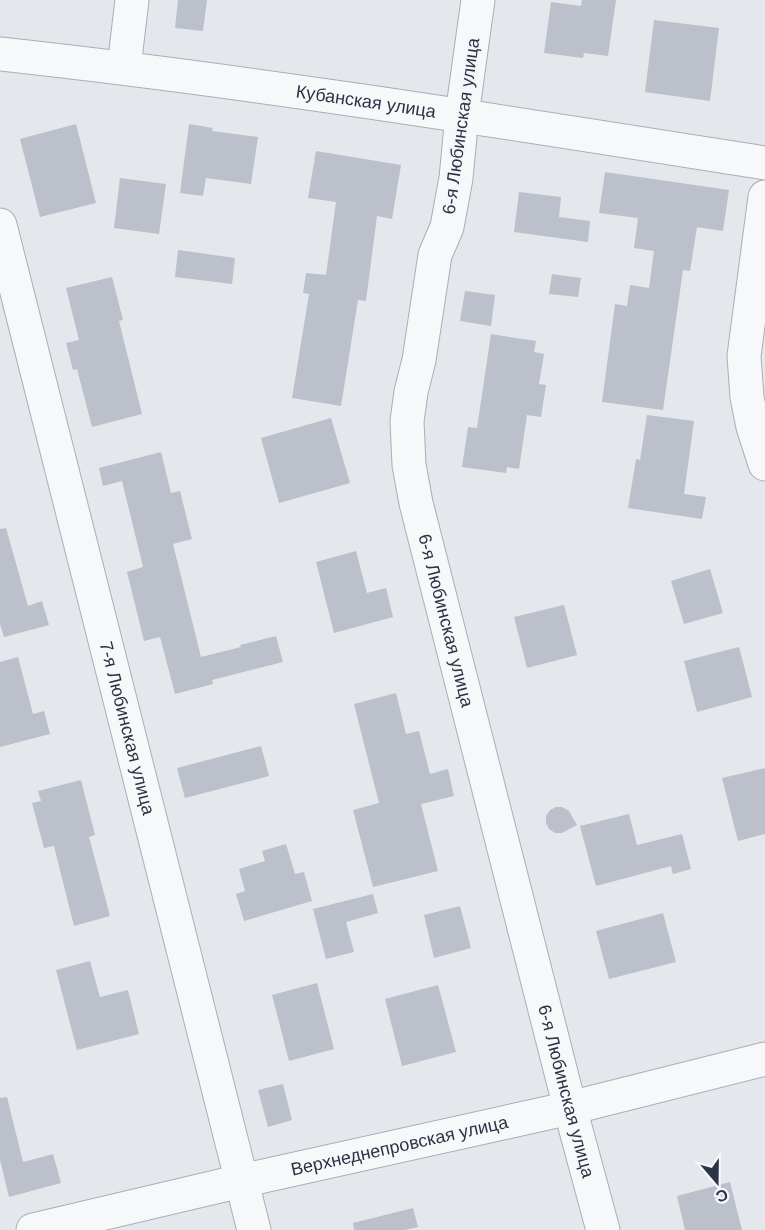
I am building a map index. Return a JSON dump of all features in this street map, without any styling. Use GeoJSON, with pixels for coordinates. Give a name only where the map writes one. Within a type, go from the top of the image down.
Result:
{"type":"FeatureCollection","features":[{"type":"Feature","properties":{"kind":"street"},"geometry":{"type":"LineString","coordinates":[[124,67],[132,0]]}},
{"type":"Feature","properties":{"kind":"street","name":"6-я Любинская улица"},"geometry":{"type":"LineString","coordinates":[[478,0],[456,178],[447,226],[435,255],[419,360],[411,392],[407,421],[409,465],[416,503],[603,1230]]}},
{"type":"Feature","properties":{"kind":"street","name":"Кубанская улица"},"geometry":{"type":"LineString","coordinates":[[0,54],[124,67],[462,115],[765,163]]}},
{"type":"Feature","properties":{"kind":"street"},"geometry":{"type":"LineString","coordinates":[[765,197],[744,356],[747,397],[753,427],[765,464]]}},
{"type":"Feature","properties":{"kind":"street","name":"7-я Любинская улица"},"geometry":{"type":"LineString","coordinates":[[0,225],[254,1230]]}},
{"type":"Feature","properties":{"kind":"street","name":"Верхнеднепровская улица"},"geometry":{"type":"LineString","coordinates":[[33,1230],[570,1108],[765,1059]]}},
{"type":"Feature","properties":{"kind":"building"},"geometry":{"type":"Polygon","coordinates":[[[178,0],[207,0],[203,31],[175,28],[178,0]]]}},
{"type":"Feature","properties":{"kind":"building"},"geometry":{"type":"Polygon","coordinates":[[[582,0],[616,0],[608,56],[584,53],[583,58],[544,53],[551,2],[581,6],[582,0]]]}},
{"type":"Feature","properties":{"kind":"building"},"geometry":{"type":"Polygon","coordinates":[[[654,20],[719,28],[710,101],[645,92],[654,20]]]}},
{"type":"Feature","properties":{"kind":"building"},"geometry":{"type":"Polygon","coordinates":[[[76,124],[96,203],[40,217],[20,139],[76,124]]]}},
{"type":"Feature","properties":{"kind":"building"},"geometry":{"type":"Polygon","coordinates":[[[189,124],[213,128],[212,131],[258,137],[251,184],[206,178],[203,196],[180,193],[189,124]]]}},
{"type":"Feature","properties":{"kind":"building"},"geometry":{"type":"Polygon","coordinates":[[[316,151],[401,165],[392,219],[377,216],[366,301],[358,300],[341,406],[292,398],[309,294],[303,293],[306,273],[326,275],[336,202],[308,198],[316,151]]]}},
{"type":"Feature","properties":{"kind":"building"},"geometry":{"type":"Polygon","coordinates":[[[605,172],[729,190],[723,231],[697,227],[690,271],[683,270],[663,410],[602,402],[615,304],[627,306],[630,285],[649,288],[654,251],[634,248],[638,218],[599,213],[605,172]]]}},
{"type":"Feature","properties":{"kind":"building"},"geometry":{"type":"Polygon","coordinates":[[[120,178],[166,184],[159,234],[114,228],[120,178]]]}},
{"type":"Feature","properties":{"kind":"building"},"geometry":{"type":"Polygon","coordinates":[[[519,192],[561,197],[559,217],[590,221],[588,242],[514,232],[519,192]]]}},
{"type":"Feature","properties":{"kind":"building"},"geometry":{"type":"Polygon","coordinates":[[[178,250],[235,258],[232,284],[175,277],[178,250]]]}},
{"type":"Feature","properties":{"kind":"building"},"geometry":{"type":"Polygon","coordinates":[[[552,274],[581,278],[578,297],[549,294],[552,274]]]}},
{"type":"Feature","properties":{"kind":"building"},"geometry":{"type":"Polygon","coordinates":[[[112,277],[123,320],[119,321],[142,414],[92,427],[77,369],[73,370],[66,343],[79,340],[66,288],[112,277]]]}},
{"type":"Feature","properties":{"kind":"building"},"geometry":{"type":"Polygon","coordinates":[[[465,291],[495,295],[491,326],[460,321],[465,291]]]}},
{"type":"Feature","properties":{"kind":"building"},"geometry":{"type":"Polygon","coordinates":[[[491,334],[536,341],[534,352],[544,354],[539,384],[546,385],[541,417],[527,415],[519,469],[507,467],[506,473],[462,467],[468,427],[477,428],[491,334]]]}},
{"type":"Feature","properties":{"kind":"building"},"geometry":{"type":"Polygon","coordinates":[[[647,415],[694,421],[684,494],[706,497],[702,519],[628,508],[636,459],[640,460],[647,415]]]}},
{"type":"Feature","properties":{"kind":"building"},"geometry":{"type":"Polygon","coordinates":[[[331,418],[350,483],[279,503],[261,438],[331,418]]]}},
{"type":"Feature","properties":{"kind":"building"},"geometry":{"type":"Polygon","coordinates":[[[161,452],[171,493],[180,491],[192,539],[173,544],[201,657],[276,636],[283,662],[212,680],[213,684],[175,694],[160,637],[144,641],[127,572],[143,567],[122,481],[103,486],[99,468],[161,452]]]}},
{"type":"Feature","properties":{"kind":"building"},"geometry":{"type":"Polygon","coordinates":[[[6,528],[28,606],[42,601],[49,625],[4,637],[0,624],[0,529],[6,528]]]}},
{"type":"Feature","properties":{"kind":"building"},"geometry":{"type":"Polygon","coordinates":[[[356,551],[367,593],[386,588],[393,617],[334,633],[316,562],[356,551]]]}},
{"type":"Feature","properties":{"kind":"building"},"geometry":{"type":"Polygon","coordinates":[[[710,569],[723,613],[684,624],[671,581],[710,569]]]}},
{"type":"Feature","properties":{"kind":"building"},"geometry":{"type":"Polygon","coordinates":[[[564,605],[577,655],[527,668],[514,617],[564,605]]]}},
{"type":"Feature","properties":{"kind":"building"},"geometry":{"type":"Polygon","coordinates":[[[739,647],[752,697],[697,712],[684,661],[739,647]]]}},
{"type":"Feature","properties":{"kind":"building"},"geometry":{"type":"Polygon","coordinates":[[[18,657],[33,714],[44,711],[50,734],[0,747],[0,662],[18,657]]]}},
{"type":"Feature","properties":{"kind":"building"},"geometry":{"type":"Polygon","coordinates":[[[396,693],[406,734],[419,731],[430,774],[448,769],[454,796],[421,804],[438,871],[373,887],[353,810],[379,803],[354,704],[396,693]]]}},
{"type":"Feature","properties":{"kind":"building"},"geometry":{"type":"Polygon","coordinates":[[[261,746],[269,776],[185,798],[177,768],[261,746]]]}},
{"type":"Feature","properties":{"kind":"building"},"geometry":{"type":"Polygon","coordinates":[[[765,768],[765,834],[738,841],[722,778],[765,768]]]}},
{"type":"Feature","properties":{"kind":"building"},"geometry":{"type":"Polygon","coordinates":[[[81,780],[95,835],[89,837],[110,916],[74,926],[54,846],[44,848],[32,803],[41,801],[38,791],[81,780]]]}},
{"type":"Feature","properties":{"kind":"building"},"geometry":{"type":"Polygon","coordinates":[[[556,807],[569,811],[577,825],[562,833],[555,833],[549,829],[546,816],[556,807]]]}},
{"type":"Feature","properties":{"kind":"building"},"geometry":{"type":"Polygon","coordinates":[[[629,814],[637,845],[682,834],[691,869],[673,874],[671,866],[596,886],[580,826],[629,814]]]}},
{"type":"Feature","properties":{"kind":"building"},"geometry":{"type":"Polygon","coordinates":[[[286,844],[295,874],[304,872],[312,901],[244,921],[236,894],[245,891],[239,869],[265,861],[262,851],[286,844]]]}},
{"type":"Feature","properties":{"kind":"building"},"geometry":{"type":"Polygon","coordinates":[[[373,894],[378,913],[346,922],[354,952],[326,959],[313,909],[373,894]]]}},
{"type":"Feature","properties":{"kind":"building"},"geometry":{"type":"Polygon","coordinates":[[[460,906],[471,948],[434,958],[424,915],[460,906]]]}},
{"type":"Feature","properties":{"kind":"building"},"geometry":{"type":"Polygon","coordinates":[[[663,913],[676,962],[609,979],[596,931],[663,913]]]}},
{"type":"Feature","properties":{"kind":"building"},"geometry":{"type":"Polygon","coordinates":[[[90,961],[100,997],[128,990],[139,1034],[77,1050],[56,970],[90,961]]]}},
{"type":"Feature","properties":{"kind":"building"},"geometry":{"type":"Polygon","coordinates":[[[317,983],[334,1049],[289,1061],[272,995],[317,983]]]}},
{"type":"Feature","properties":{"kind":"building"},"geometry":{"type":"Polygon","coordinates":[[[438,985],[456,1052],[402,1066],[385,999],[438,985]]]}},
{"type":"Feature","properties":{"kind":"building"},"geometry":{"type":"Polygon","coordinates":[[[283,1084],[292,1120],[268,1127],[258,1090],[283,1084]]]}},
{"type":"Feature","properties":{"kind":"building"},"geometry":{"type":"Polygon","coordinates":[[[7,1097],[23,1162],[53,1154],[61,1183],[9,1197],[0,1160],[0,1098],[7,1097]]]}},
{"type":"Feature","properties":{"kind":"building"},"geometry":{"type":"Polygon","coordinates":[[[730,1182],[742,1230],[685,1230],[677,1196],[730,1182]]]}},
{"type":"Feature","properties":{"kind":"building"},"geometry":{"type":"Polygon","coordinates":[[[413,1208],[418,1227],[405,1230],[354,1230],[353,1223],[413,1208]]]}}]}
